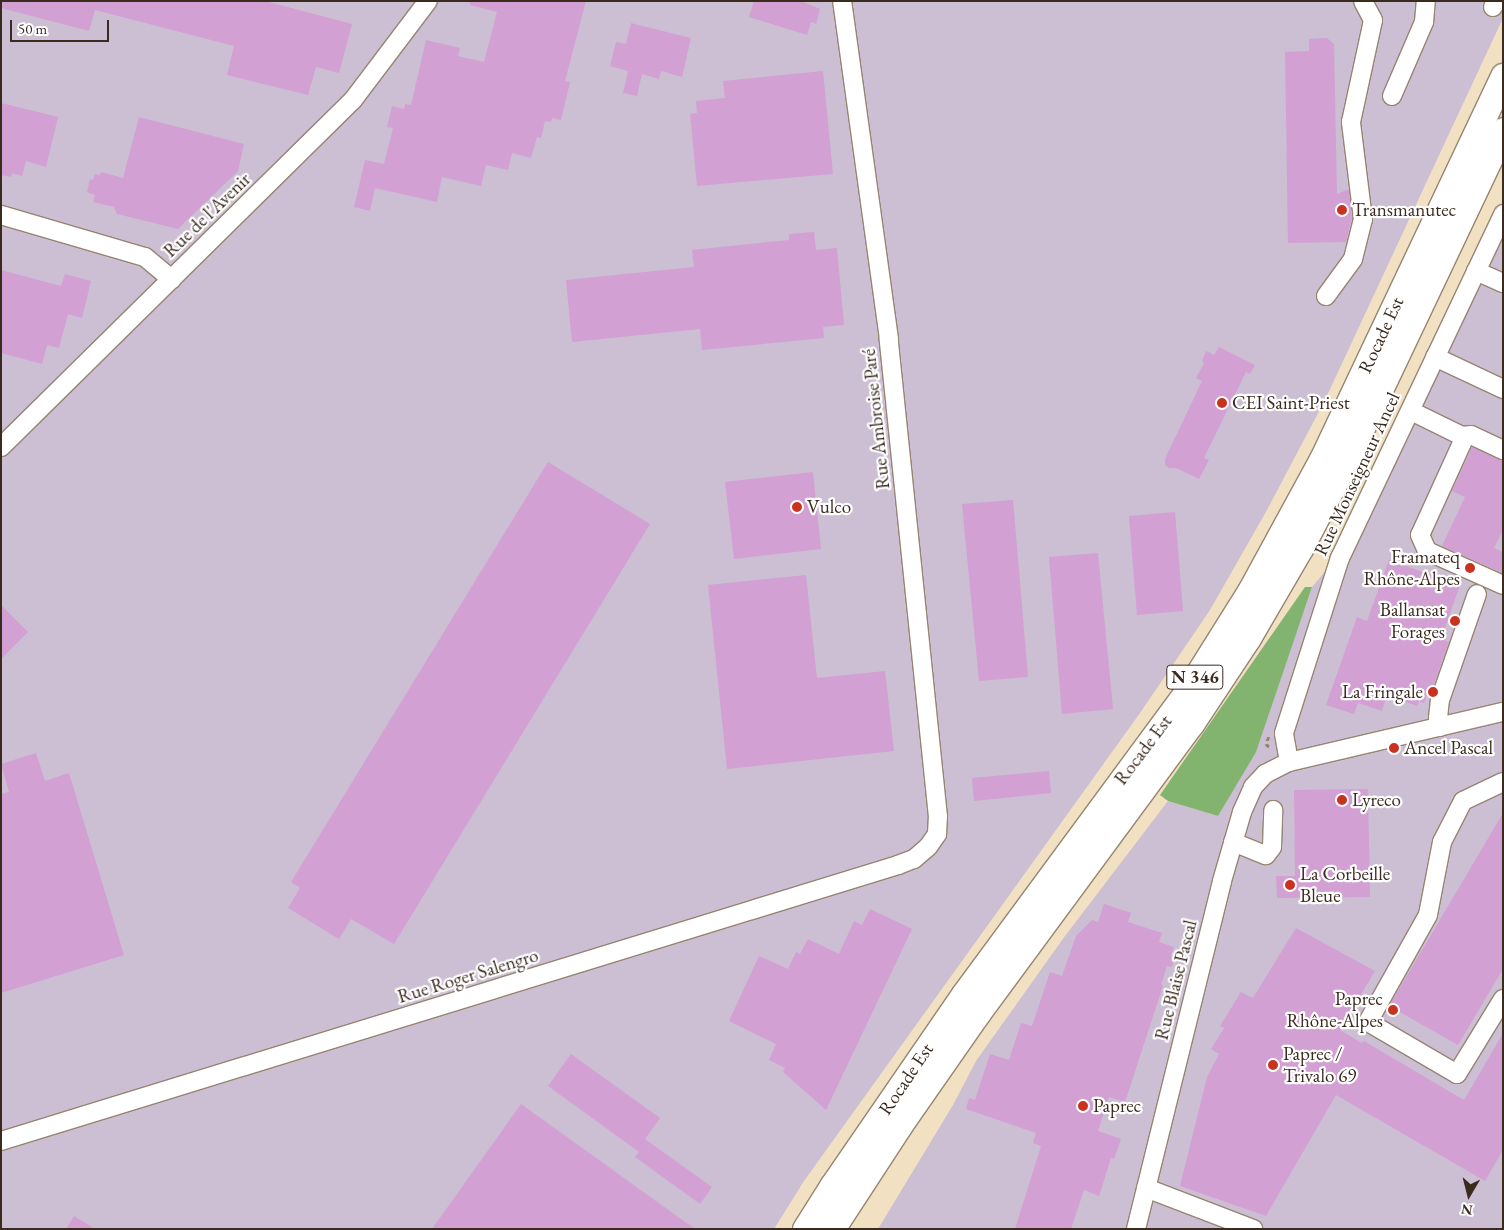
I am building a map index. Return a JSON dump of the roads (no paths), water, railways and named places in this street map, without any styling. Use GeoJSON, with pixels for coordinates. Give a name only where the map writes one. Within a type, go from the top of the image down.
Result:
{"type":"FeatureCollection","features":[{"type":"Feature","properties":{"kind":"highway","name":"Rocade Est"},"geometry":{"type":"LineString","coordinates":[[805,1229],[832,1186],[964,994],[1186,693],[1250,591],[1322,459],[1503,76]]}},
{"type":"Feature","properties":{"kind":"highway","name":"Rocade Est"},"geometry":{"type":"LineString","coordinates":[[832,1229],[901,1123],[983,1006],[1191,724],[1248,638],[1301,547],[1348,458],[1503,130]]}},
{"type":"Feature","properties":{"kind":"highway"},"geometry":{"type":"LineString","coordinates":[[848,1229],[900,1145],[901,1123]]}},
{"type":"Feature","properties":{"kind":"street","name":"Rue de l'Avenir"},"geometry":{"type":"LineString","coordinates":[[1,446],[353,100],[428,1]]}},
{"type":"Feature","properties":{"kind":"street","name":"Rue Ambroise Paré"},"geometry":{"type":"LineString","coordinates":[[842,1],[889,339],[938,817],[937,834]]}},
{"type":"Feature","properties":{"kind":"street"},"geometry":{"type":"LineString","coordinates":[[1326,296],[1354,259],[1364,219],[1351,122],[1373,20],[1363,1]]}},
{"type":"Feature","properties":{"kind":"street"},"geometry":{"type":"LineString","coordinates":[[1392,96],[1424,22],[1426,1]]}},
{"type":"Feature","properties":{"kind":"street","name":"Rue Monseigneur Ancel"},"geometry":{"type":"LineString","coordinates":[[1289,762],[1284,733],[1340,558],[1503,214]]}},
{"type":"Feature","properties":{"kind":"street"},"geometry":{"type":"LineString","coordinates":[[1,215],[145,257],[172,280]]}},
{"type":"Feature","properties":{"kind":"street"},"geometry":{"type":"LineString","coordinates":[[1476,271],[1503,283]]}},
{"type":"Feature","properties":{"kind":"street"},"geometry":{"type":"LineString","coordinates":[[1435,357],[1503,388]]}},
{"type":"Feature","properties":{"kind":"street"},"geometry":{"type":"LineString","coordinates":[[1411,411],[1462,436],[1471,435],[1503,450]]}},
{"type":"Feature","properties":{"kind":"street"},"geometry":{"type":"LineString","coordinates":[[1462,436],[1462,443],[1420,536],[1427,551],[1503,585]]}},
{"type":"Feature","properties":{"kind":"street"},"geometry":{"type":"LineString","coordinates":[[1440,726],[1438,718],[1440,700],[1477,594]]}},
{"type":"Feature","properties":{"kind":"street","name":"Rue Blaise Pascal"},"geometry":{"type":"LineString","coordinates":[[1136,1229],[1233,842],[1242,812],[1253,788],[1265,774],[1289,762],[1503,712]]}},
{"type":"Feature","properties":{"kind":"street"},"geometry":{"type":"LineString","coordinates":[[1503,782],[1463,801],[1442,842],[1428,915],[1368,1022],[1457,1074],[1503,999]]}},
{"type":"Feature","properties":{"kind":"street"},"geometry":{"type":"LineString","coordinates":[[1233,842],[1266,855],[1272,846],[1273,810]]}},
{"type":"Feature","properties":{"kind":"street","name":"Rue Roger Salengro"},"geometry":{"type":"LineString","coordinates":[[1,1141],[898,865],[914,859],[928,847],[937,834]]}},
{"type":"Feature","properties":{"kind":"street"},"geometry":{"type":"LineString","coordinates":[[1146,1188],[1253,1229]]}},
{"type":"Feature","properties":{"kind":"place","name":"Transmanutec"},"geometry":{"type":"Point","coordinates":[1342,210]}},
{"type":"Feature","properties":{"kind":"place","name":"CEI Saint-Priest"},"geometry":{"type":"Point","coordinates":[1222,403]}},
{"type":"Feature","properties":{"kind":"place","name":"Vulco"},"geometry":{"type":"Point","coordinates":[797,507]}},
{"type":"Feature","properties":{"kind":"place","name":"Framateq Rhône-Alpes"},"geometry":{"type":"Point","coordinates":[1470,568]}},
{"type":"Feature","properties":{"kind":"place","name":"Ballansat Forages"},"geometry":{"type":"Point","coordinates":[1455,621]}},
{"type":"Feature","properties":{"kind":"place","name":"La Fringale"},"geometry":{"type":"Point","coordinates":[1433,692]}},
{"type":"Feature","properties":{"kind":"place","name":"Ancel Pascal"},"geometry":{"type":"Point","coordinates":[1394,748]}},
{"type":"Feature","properties":{"kind":"place","name":"Lyreco"},"geometry":{"type":"Point","coordinates":[1342,800]}},
{"type":"Feature","properties":{"kind":"place","name":"La Corbeille Bleue"},"geometry":{"type":"Point","coordinates":[1290,885]}},
{"type":"Feature","properties":{"kind":"place","name":"Paprec Rhône-Alpes"},"geometry":{"type":"Point","coordinates":[1393,1010]}},
{"type":"Feature","properties":{"kind":"place","name":"Paprec / Trivalo 69"},"geometry":{"type":"Point","coordinates":[1273,1065]}},
{"type":"Feature","properties":{"kind":"place","name":"Paprec"},"geometry":{"type":"Point","coordinates":[1083,1106]}}]}
